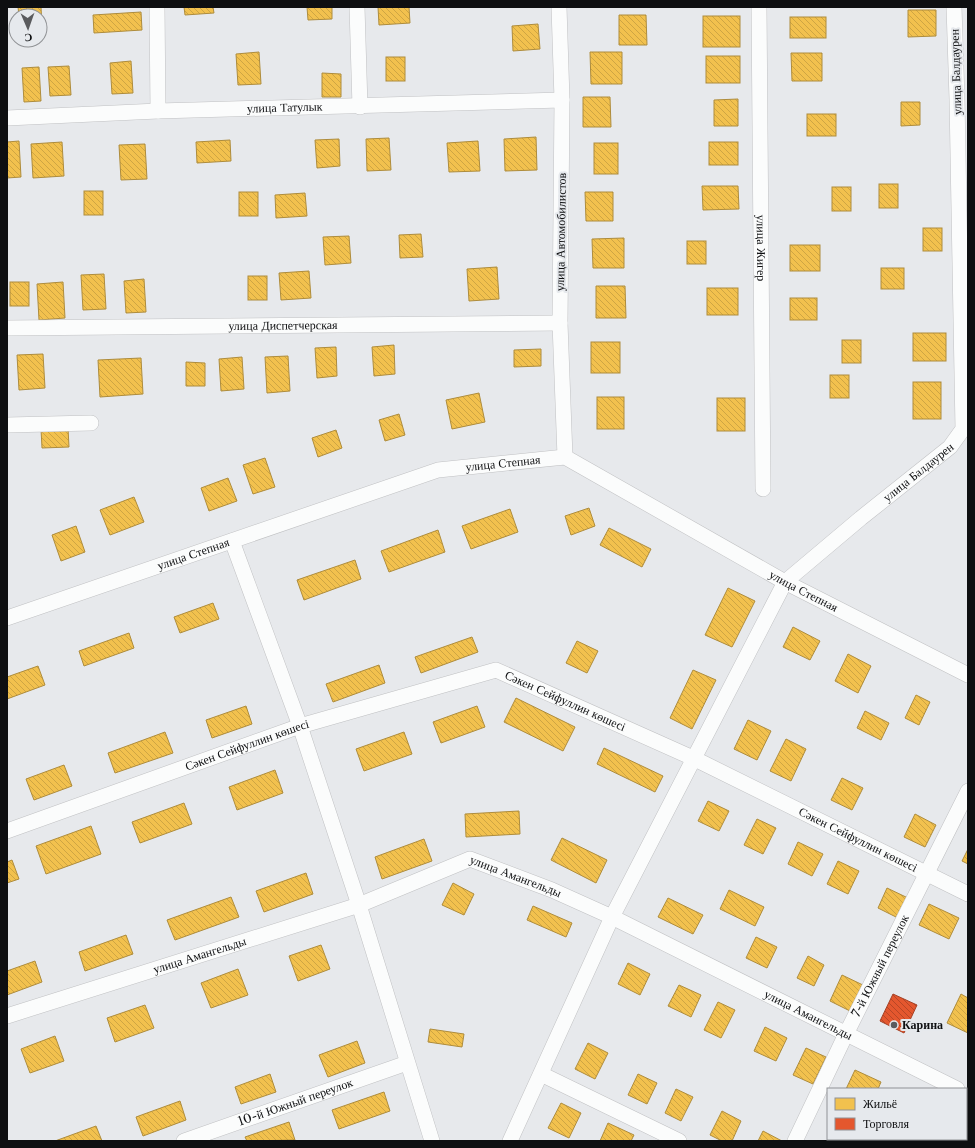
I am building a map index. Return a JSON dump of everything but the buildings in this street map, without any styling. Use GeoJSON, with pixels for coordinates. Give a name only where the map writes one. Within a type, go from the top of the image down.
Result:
{"type":"FeatureCollection","features":[{"type":"Feature","properties":{"kind":"street"},"geometry":{"type":"LineString","coordinates":[[156,7],[158,112]]}},
{"type":"Feature","properties":{"kind":"street"},"geometry":{"type":"LineString","coordinates":[[357,7],[360,107]]}},
{"type":"Feature","properties":{"kind":"street","name":"улица Автомобилистов"},"geometry":{"type":"LineString","coordinates":[[559,7],[562,100],[560,323],[564,457]]}},
{"type":"Feature","properties":{"kind":"street","name":"улица Жигер"},"geometry":{"type":"LineString","coordinates":[[759,7],[763,489]]}},
{"type":"Feature","properties":{"kind":"street","name":"улица Балдаурен"},"geometry":{"type":"LineString","coordinates":[[785,582],[861,518],[950,447],[963,429],[962,98],[954,7]]}},
{"type":"Feature","properties":{"kind":"street","name":"улица Татулык"},"geometry":{"type":"LineString","coordinates":[[7,118],[562,100]]}},
{"type":"Feature","properties":{"kind":"street","name":"улица Диспетчерская"},"geometry":{"type":"LineString","coordinates":[[7,328],[560,323]]}},
{"type":"Feature","properties":{"kind":"street"},"geometry":{"type":"LineString","coordinates":[[7,425],[91,423]]}},
{"type":"Feature","properties":{"kind":"street","name":"улица Степная"},"geometry":{"type":"LineString","coordinates":[[7,618],[438,470],[564,457],[785,582],[968,675]]}},
{"type":"Feature","properties":{"kind":"street"},"geometry":{"type":"LineString","coordinates":[[232,541],[300,726],[359,904],[432,1141]]}},
{"type":"Feature","properties":{"kind":"street"},"geometry":{"type":"LineString","coordinates":[[510,1141],[612,917],[785,582]]}},
{"type":"Feature","properties":{"kind":"street","name":"Сәкен Сейфуллин көшесі"},"geometry":{"type":"LineString","coordinates":[[7,831],[300,726],[496,670],[693,758],[968,894]]}},
{"type":"Feature","properties":{"kind":"street","name":"7-й Южный переулок"},"geometry":{"type":"LineString","coordinates":[[795,1141],[846,1034],[968,791]]}},
{"type":"Feature","properties":{"kind":"street","name":"улица Амангельды"},"geometry":{"type":"LineString","coordinates":[[7,1016],[359,904],[470,859],[552,890],[612,917],[955,1088]]}},
{"type":"Feature","properties":{"kind":"street","name":"10-й Южный переулок"},"geometry":{"type":"LineString","coordinates":[[184,1141],[407,1063]]}},
{"type":"Feature","properties":{"kind":"street"},"geometry":{"type":"LineString","coordinates":[[541,1074],[679,1141]]}},
{"type":"Feature","properties":{"kind":"place","name":"Карина"},"geometry":{"type":"Point","coordinates":[894,1025]}}]}
